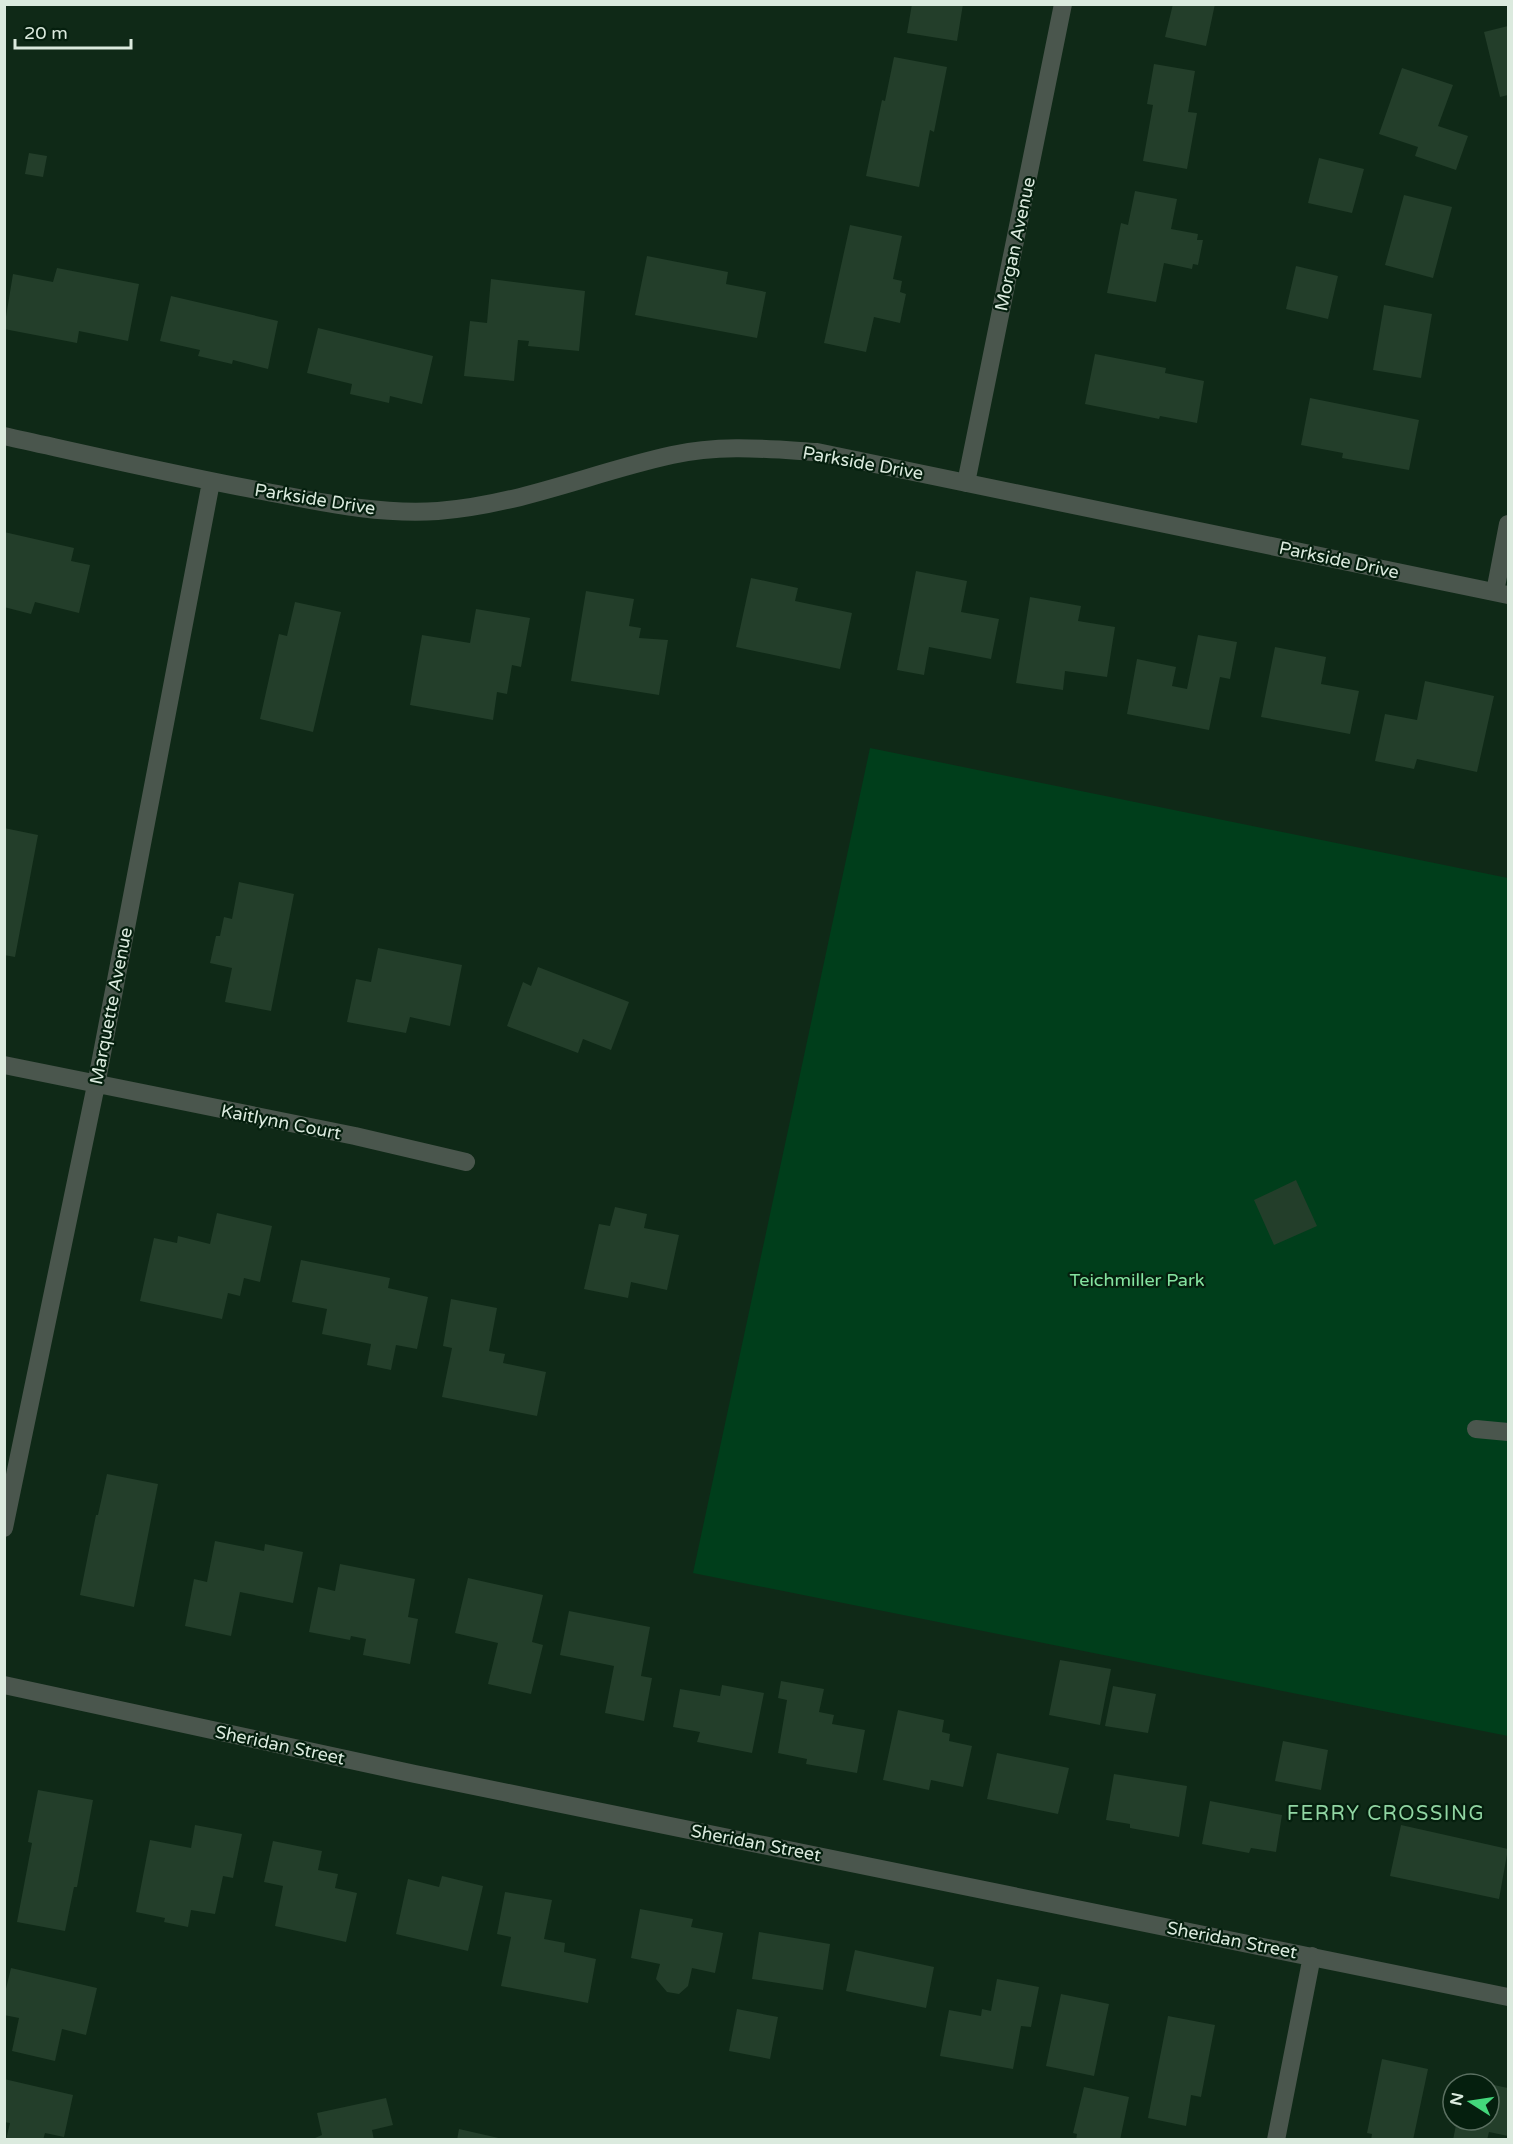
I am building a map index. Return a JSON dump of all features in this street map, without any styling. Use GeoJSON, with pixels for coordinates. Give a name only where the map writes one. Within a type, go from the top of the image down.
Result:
{"type":"FeatureCollection","features":[{"type":"Feature","properties":{"kind":"street","name":"Morgan Avenue"},"geometry":{"type":"LineString","coordinates":[[966,483],[1064,4]]}},
{"type":"Feature","properties":{"kind":"street","name":"Parkside Drive"},"geometry":{"type":"LineString","coordinates":[[4,436],[211,482],[348,508],[391,511],[438,511],[490,504],[673,455],[740,447],[817,452],[1502,593]]}},
{"type":"Feature","properties":{"kind":"street","name":"Marquette Avenue"},"geometry":{"type":"LineString","coordinates":[[4,1528],[96,1085],[211,482]]}},
{"type":"Feature","properties":{"kind":"street"},"geometry":{"type":"LineString","coordinates":[[1502,593],[1509,524]]}},
{"type":"Feature","properties":{"kind":"street","name":"Kaitlynn Court"},"geometry":{"type":"LineString","coordinates":[[4,1065],[355,1136],[466,1162]]}},
{"type":"Feature","properties":{"kind":"street"},"geometry":{"type":"LineString","coordinates":[[1476,1430],[1509,1432]]}},
{"type":"Feature","properties":{"kind":"street","name":"Sheridan Street"},"geometry":{"type":"LineString","coordinates":[[4,1685],[403,1771],[1509,1997]]}},
{"type":"Feature","properties":{"kind":"street"},"geometry":{"type":"LineString","coordinates":[[1276,2139],[1312,1956]]}},
{"type":"Feature","properties":{"kind":"green space","name":"Teichmiller Park"},"geometry":{"type":"Polygon","coordinates":[[[870,748],[1508,878],[1508,1736],[693,1573],[870,748]]]}},
{"type":"Feature","properties":{"kind":"building"},"geometry":{"type":"Polygon","coordinates":[[[912,4],[963,4],[957,41],[907,33],[912,4]]]}},
{"type":"Feature","properties":{"kind":"building"},"geometry":{"type":"Polygon","coordinates":[[[1173,4],[1215,4],[1206,46],[1165,37],[1173,4]]]}},
{"type":"Feature","properties":{"kind":"building"},"geometry":{"type":"Polygon","coordinates":[[[1508,26],[1508,95],[1500,97],[1484,32],[1508,26]]]}},
{"type":"Feature","properties":{"kind":"building"},"geometry":{"type":"Polygon","coordinates":[[[894,57],[947,67],[934,132],[930,130],[919,187],[866,176],[882,100],[885,101],[894,57]]]}},
{"type":"Feature","properties":{"kind":"building"},"geometry":{"type":"Polygon","coordinates":[[[1154,64],[1195,71],[1188,112],[1197,113],[1187,169],[1143,161],[1153,105],[1147,104],[1154,64]]]}},
{"type":"Feature","properties":{"kind":"building"},"geometry":{"type":"Polygon","coordinates":[[[1402,68],[1453,85],[1438,126],[1468,136],[1456,170],[1415,156],[1418,147],[1379,134],[1402,68]]]}},
{"type":"Feature","properties":{"kind":"building"},"geometry":{"type":"Polygon","coordinates":[[[29,153],[47,156],[43,177],[25,174],[29,153]]]}},
{"type":"Feature","properties":{"kind":"building"},"geometry":{"type":"Polygon","coordinates":[[[1319,158],[1364,169],[1352,213],[1308,203],[1319,158]]]}},
{"type":"Feature","properties":{"kind":"building"},"geometry":{"type":"Polygon","coordinates":[[[1135,191],[1177,199],[1171,229],[1198,234],[1197,240],[1203,240],[1198,265],[1193,264],[1192,269],[1164,263],[1156,302],[1107,293],[1121,223],[1128,225],[1135,191]]]}},
{"type":"Feature","properties":{"kind":"building"},"geometry":{"type":"Polygon","coordinates":[[[1404,195],[1452,207],[1433,278],[1385,265],[1404,195]]]}},
{"type":"Feature","properties":{"kind":"building"},"geometry":{"type":"Polygon","coordinates":[[[850,225],[902,236],[893,279],[902,281],[900,292],[906,294],[900,323],[874,317],[866,352],[824,343],[850,225]]]}},
{"type":"Feature","properties":{"kind":"building"},"geometry":{"type":"Polygon","coordinates":[[[647,256],[728,272],[726,284],[766,292],[757,338],[635,315],[647,256]]]}},
{"type":"Feature","properties":{"kind":"building"},"geometry":{"type":"Polygon","coordinates":[[[1296,266],[1338,276],[1328,319],[1286,309],[1296,266]]]}},
{"type":"Feature","properties":{"kind":"building"},"geometry":{"type":"Polygon","coordinates":[[[57,268],[139,284],[128,341],[79,331],[77,343],[4,329],[13,274],[53,282],[57,268]]]}},
{"type":"Feature","properties":{"kind":"building"},"geometry":{"type":"Polygon","coordinates":[[[491,279],[585,291],[579,351],[528,346],[529,341],[518,340],[514,381],[464,376],[470,321],[487,323],[491,279]]]}},
{"type":"Feature","properties":{"kind":"building"},"geometry":{"type":"Polygon","coordinates":[[[171,296],[278,321],[268,369],[233,360],[232,364],[198,356],[200,350],[160,341],[171,296]]]}},
{"type":"Feature","properties":{"kind":"building"},"geometry":{"type":"Polygon","coordinates":[[[1384,305],[1432,314],[1421,378],[1373,370],[1384,305]]]}},
{"type":"Feature","properties":{"kind":"building"},"geometry":{"type":"Polygon","coordinates":[[[318,328],[433,356],[422,404],[390,396],[389,403],[350,394],[352,384],[307,373],[318,328]]]}},
{"type":"Feature","properties":{"kind":"building"},"geometry":{"type":"Polygon","coordinates":[[[1095,354],[1166,368],[1165,373],[1204,381],[1197,423],[1160,416],[1159,419],[1085,404],[1095,354]]]}},
{"type":"Feature","properties":{"kind":"building"},"geometry":{"type":"Polygon","coordinates":[[[1310,398],[1419,420],[1409,470],[1342,458],[1343,453],[1301,445],[1310,398]]]}},
{"type":"Feature","properties":{"kind":"building"},"geometry":{"type":"Polygon","coordinates":[[[4,532],[74,548],[71,561],[90,565],[79,613],[35,602],[31,614],[4,607],[4,532]]]}},
{"type":"Feature","properties":{"kind":"building"},"geometry":{"type":"Polygon","coordinates":[[[916,571],[967,581],[961,612],[999,619],[991,659],[929,647],[924,675],[897,670],[916,571]]]}},
{"type":"Feature","properties":{"kind":"building"},"geometry":{"type":"Polygon","coordinates":[[[751,578],[798,588],[795,601],[852,613],[840,669],[736,647],[751,578]]]}},
{"type":"Feature","properties":{"kind":"building"},"geometry":{"type":"Polygon","coordinates":[[[586,591],[634,599],[629,626],[641,628],[639,638],[668,640],[659,695],[571,681],[586,591]]]}},
{"type":"Feature","properties":{"kind":"building"},"geometry":{"type":"Polygon","coordinates":[[[1030,597],[1081,606],[1078,621],[1115,627],[1107,677],[1065,671],[1063,690],[1016,683],[1030,597]]]}},
{"type":"Feature","properties":{"kind":"building"},"geometry":{"type":"Polygon","coordinates":[[[295,602],[341,612],[313,732],[260,719],[279,634],[287,636],[295,602]]]}},
{"type":"Feature","properties":{"kind":"building"},"geometry":{"type":"Polygon","coordinates":[[[476,609],[530,618],[521,667],[512,665],[507,694],[497,692],[493,720],[410,705],[422,635],[470,643],[476,609]]]}},
{"type":"Feature","properties":{"kind":"building"},"geometry":{"type":"Polygon","coordinates":[[[1198,635],[1237,642],[1230,679],[1220,677],[1209,730],[1127,714],[1137,659],[1176,667],[1172,686],[1187,689],[1198,635]]]}},
{"type":"Feature","properties":{"kind":"building"},"geometry":{"type":"Polygon","coordinates":[[[1275,647],[1326,657],[1321,684],[1359,691],[1350,734],[1261,717],[1275,647]]]}},
{"type":"Feature","properties":{"kind":"building"},"geometry":{"type":"Polygon","coordinates":[[[1425,681],[1494,696],[1477,772],[1417,759],[1414,769],[1375,761],[1385,714],[1417,720],[1425,681]]]}},
{"type":"Feature","properties":{"kind":"building"},"geometry":{"type":"Polygon","coordinates":[[[4,828],[38,835],[15,957],[4,955],[4,828]]]}},
{"type":"Feature","properties":{"kind":"building"},"geometry":{"type":"Polygon","coordinates":[[[239,882],[294,894],[271,1011],[225,1002],[232,968],[210,963],[216,936],[220,936],[224,917],[232,919],[239,882]]]}},
{"type":"Feature","properties":{"kind":"building"},"geometry":{"type":"Polygon","coordinates":[[[378,948],[462,965],[450,1026],[410,1017],[406,1033],[347,1022],[356,979],[371,982],[378,948]]]}},
{"type":"Feature","properties":{"kind":"building"},"geometry":{"type":"Polygon","coordinates":[[[538,967],[629,1002],[611,1050],[583,1039],[578,1053],[507,1026],[523,982],[531,986],[538,967]]]}},
{"type":"Feature","properties":{"kind":"building"},"geometry":{"type":"Polygon","coordinates":[[[1296,1180],[1317,1226],[1274,1245],[1254,1200],[1296,1180]]]}},
{"type":"Feature","properties":{"kind":"building"},"geometry":{"type":"Polygon","coordinates":[[[615,1207],[647,1214],[644,1228],[679,1235],[667,1290],[631,1282],[628,1298],[584,1289],[599,1224],[610,1226],[615,1207]]]}},
{"type":"Feature","properties":{"kind":"building"},"geometry":{"type":"Polygon","coordinates":[[[217,1213],[272,1226],[260,1282],[244,1278],[240,1296],[228,1293],[222,1319],[140,1301],[154,1238],[177,1243],[178,1236],[210,1244],[217,1213]]]}},
{"type":"Feature","properties":{"kind":"building"},"geometry":{"type":"Polygon","coordinates":[[[301,1260],[390,1278],[388,1288],[428,1297],[417,1349],[396,1345],[391,1370],[367,1365],[371,1344],[322,1334],[327,1309],[292,1302],[301,1260]]]}},
{"type":"Feature","properties":{"kind":"building"},"geometry":{"type":"Polygon","coordinates":[[[451,1299],[497,1308],[489,1351],[505,1354],[503,1363],[546,1372],[537,1416],[442,1397],[452,1348],[443,1346],[451,1299]]]}},
{"type":"Feature","properties":{"kind":"building"},"geometry":{"type":"Polygon","coordinates":[[[107,1474],[158,1484],[134,1607],[80,1595],[96,1515],[98,1515],[107,1474]]]}},
{"type":"Feature","properties":{"kind":"building"},"geometry":{"type":"Polygon","coordinates":[[[215,1541],[264,1551],[265,1544],[303,1552],[293,1603],[240,1592],[231,1636],[185,1626],[194,1579],[207,1582],[215,1541]]]}},
{"type":"Feature","properties":{"kind":"building"},"geometry":{"type":"Polygon","coordinates":[[[340,1564],[415,1579],[408,1617],[418,1619],[410,1664],[363,1655],[366,1639],[351,1636],[350,1640],[309,1632],[318,1587],[335,1591],[340,1564]]]}},
{"type":"Feature","properties":{"kind":"building"},"geometry":{"type":"Polygon","coordinates":[[[468,1578],[543,1595],[532,1642],[543,1645],[531,1694],[488,1684],[498,1643],[455,1633],[468,1578]]]}},
{"type":"Feature","properties":{"kind":"building"},"geometry":{"type":"Polygon","coordinates":[[[569,1611],[650,1627],[641,1676],[652,1678],[644,1721],[605,1713],[614,1666],[560,1655],[569,1611]]]}},
{"type":"Feature","properties":{"kind":"building"},"geometry":{"type":"Polygon","coordinates":[[[1060,1660],[1111,1669],[1100,1725],[1049,1715],[1060,1660]]]}},
{"type":"Feature","properties":{"kind":"building"},"geometry":{"type":"Polygon","coordinates":[[[781,1681],[824,1689],[819,1712],[834,1715],[832,1724],[865,1730],[857,1773],[806,1764],[807,1759],[778,1753],[787,1700],[778,1698],[781,1681]]]}},
{"type":"Feature","properties":{"kind":"building"},"geometry":{"type":"Polygon","coordinates":[[[722,1685],[764,1693],[752,1753],[697,1742],[700,1732],[673,1727],[680,1689],[720,1696],[722,1685]]]}},
{"type":"Feature","properties":{"kind":"building"},"geometry":{"type":"Polygon","coordinates":[[[1113,1686],[1156,1694],[1148,1733],[1105,1726],[1113,1686]]]}},
{"type":"Feature","properties":{"kind":"building"},"geometry":{"type":"Polygon","coordinates":[[[898,1710],[944,1720],[942,1732],[950,1734],[949,1741],[972,1746],[963,1787],[931,1780],[929,1790],[883,1780],[898,1710]]]}},
{"type":"Feature","properties":{"kind":"building"},"geometry":{"type":"Polygon","coordinates":[[[1283,1741],[1328,1750],[1321,1790],[1275,1781],[1283,1741]]]}},
{"type":"Feature","properties":{"kind":"building"},"geometry":{"type":"Polygon","coordinates":[[[997,1753],[1069,1768],[1058,1814],[987,1799],[997,1753]]]}},
{"type":"Feature","properties":{"kind":"building"},"geometry":{"type":"Polygon","coordinates":[[[1114,1774],[1187,1786],[1179,1837],[1130,1828],[1130,1824],[1106,1820],[1114,1774]]]}},
{"type":"Feature","properties":{"kind":"building"},"geometry":{"type":"Polygon","coordinates":[[[38,1790],[93,1800],[77,1887],[74,1887],[65,1931],[17,1922],[32,1843],[28,1842],[38,1790]]]}},
{"type":"Feature","properties":{"kind":"building"},"geometry":{"type":"Polygon","coordinates":[[[1210,1801],[1282,1815],[1276,1852],[1251,1848],[1249,1853],[1202,1844],[1210,1801]]]}},
{"type":"Feature","properties":{"kind":"building"},"geometry":{"type":"Polygon","coordinates":[[[195,1825],[242,1834],[233,1878],[223,1876],[215,1914],[191,1910],[188,1927],[164,1922],[165,1918],[136,1912],[150,1840],[191,1848],[195,1825]]]}},
{"type":"Feature","properties":{"kind":"building"},"geometry":{"type":"Polygon","coordinates":[[[1401,1825],[1508,1849],[1499,1899],[1390,1876],[1401,1825]]]}},
{"type":"Feature","properties":{"kind":"building"},"geometry":{"type":"Polygon","coordinates":[[[273,1841],[322,1851],[318,1870],[338,1874],[335,1888],[357,1893],[346,1942],[275,1926],[283,1886],[264,1882],[273,1841]]]}},
{"type":"Feature","properties":{"kind":"building"},"geometry":{"type":"Polygon","coordinates":[[[442,1876],[483,1886],[468,1951],[396,1934],[408,1879],[439,1887],[442,1876]]]}},
{"type":"Feature","properties":{"kind":"building"},"geometry":{"type":"Polygon","coordinates":[[[505,1892],[552,1900],[544,1939],[565,1943],[564,1952],[596,1959],[588,2003],[501,1986],[511,1937],[497,1934],[505,1892]]]}},
{"type":"Feature","properties":{"kind":"building"},"geometry":{"type":"Polygon","coordinates":[[[640,1909],[693,1919],[691,1927],[723,1933],[715,1973],[692,1968],[688,1986],[679,1994],[667,1992],[656,1979],[660,1964],[631,1958],[640,1909]]]}},
{"type":"Feature","properties":{"kind":"building"},"geometry":{"type":"Polygon","coordinates":[[[759,1932],[830,1944],[823,1990],[752,1979],[759,1932]]]}},
{"type":"Feature","properties":{"kind":"building"},"geometry":{"type":"Polygon","coordinates":[[[855,1950],[934,1967],[926,2008],[846,1991],[855,1950]]]}},
{"type":"Feature","properties":{"kind":"building"},"geometry":{"type":"Polygon","coordinates":[[[11,1968],[97,1988],[86,2035],[62,2029],[55,2061],[12,2051],[19,2018],[4,2015],[4,1997],[11,1968]]]}},
{"type":"Feature","properties":{"kind":"building"},"geometry":{"type":"Polygon","coordinates":[[[997,1979],[1039,1987],[1031,2027],[1021,2026],[1013,2069],[940,2056],[949,2010],[981,2016],[982,2009],[991,2011],[997,1979]]]}},
{"type":"Feature","properties":{"kind":"building"},"geometry":{"type":"Polygon","coordinates":[[[1061,1994],[1109,2004],[1094,2076],[1046,2066],[1061,1994]]]}},
{"type":"Feature","properties":{"kind":"building"},"geometry":{"type":"Polygon","coordinates":[[[737,2009],[778,2017],[770,2059],[729,2051],[737,2009]]]}},
{"type":"Feature","properties":{"kind":"building"},"geometry":{"type":"Polygon","coordinates":[[[1168,2016],[1215,2025],[1201,2097],[1191,2095],[1186,2126],[1148,2118],[1168,2016]]]}},
{"type":"Feature","properties":{"kind":"building"},"geometry":{"type":"Polygon","coordinates":[[[1382,2059],[1428,2069],[1413,2140],[1371,2140],[1372,2134],[1367,2133],[1382,2059]]]}},
{"type":"Feature","properties":{"kind":"building"},"geometry":{"type":"Polygon","coordinates":[[[4,2079],[73,2095],[64,2137],[45,2133],[43,2140],[6,2140],[10,2123],[4,2122],[4,2079]]]}},
{"type":"Feature","properties":{"kind":"building"},"geometry":{"type":"Polygon","coordinates":[[[1084,2087],[1129,2097],[1120,2140],[1076,2140],[1077,2134],[1073,2133],[1084,2087]]]}},
{"type":"Feature","properties":{"kind":"building"},"geometry":{"type":"Polygon","coordinates":[[[1501,2087],[1508,2088],[1508,2136],[1489,2132],[1501,2132],[1501,2087]]]}},
{"type":"Feature","properties":{"kind":"building"},"geometry":{"type":"Polygon","coordinates":[[[386,2098],[393,2125],[372,2130],[374,2140],[315,2140],[322,2135],[317,2113],[386,2098]]]}},
{"type":"Feature","properties":{"kind":"building"},"geometry":{"type":"Polygon","coordinates":[[[459,2129],[503,2139],[503,2140],[457,2140],[459,2129]]]}},
{"type":"Feature","properties":{"kind":"building"},"geometry":{"type":"Polygon","coordinates":[[[1455,2132],[1489,2132],[1487,2140],[1453,2140],[1455,2132]]]}},
{"type":"Feature","properties":{"kind":"district","name":"FERRY CROSSING"},"geometry":{"type":"Point","coordinates":[1386,1814]}}]}
